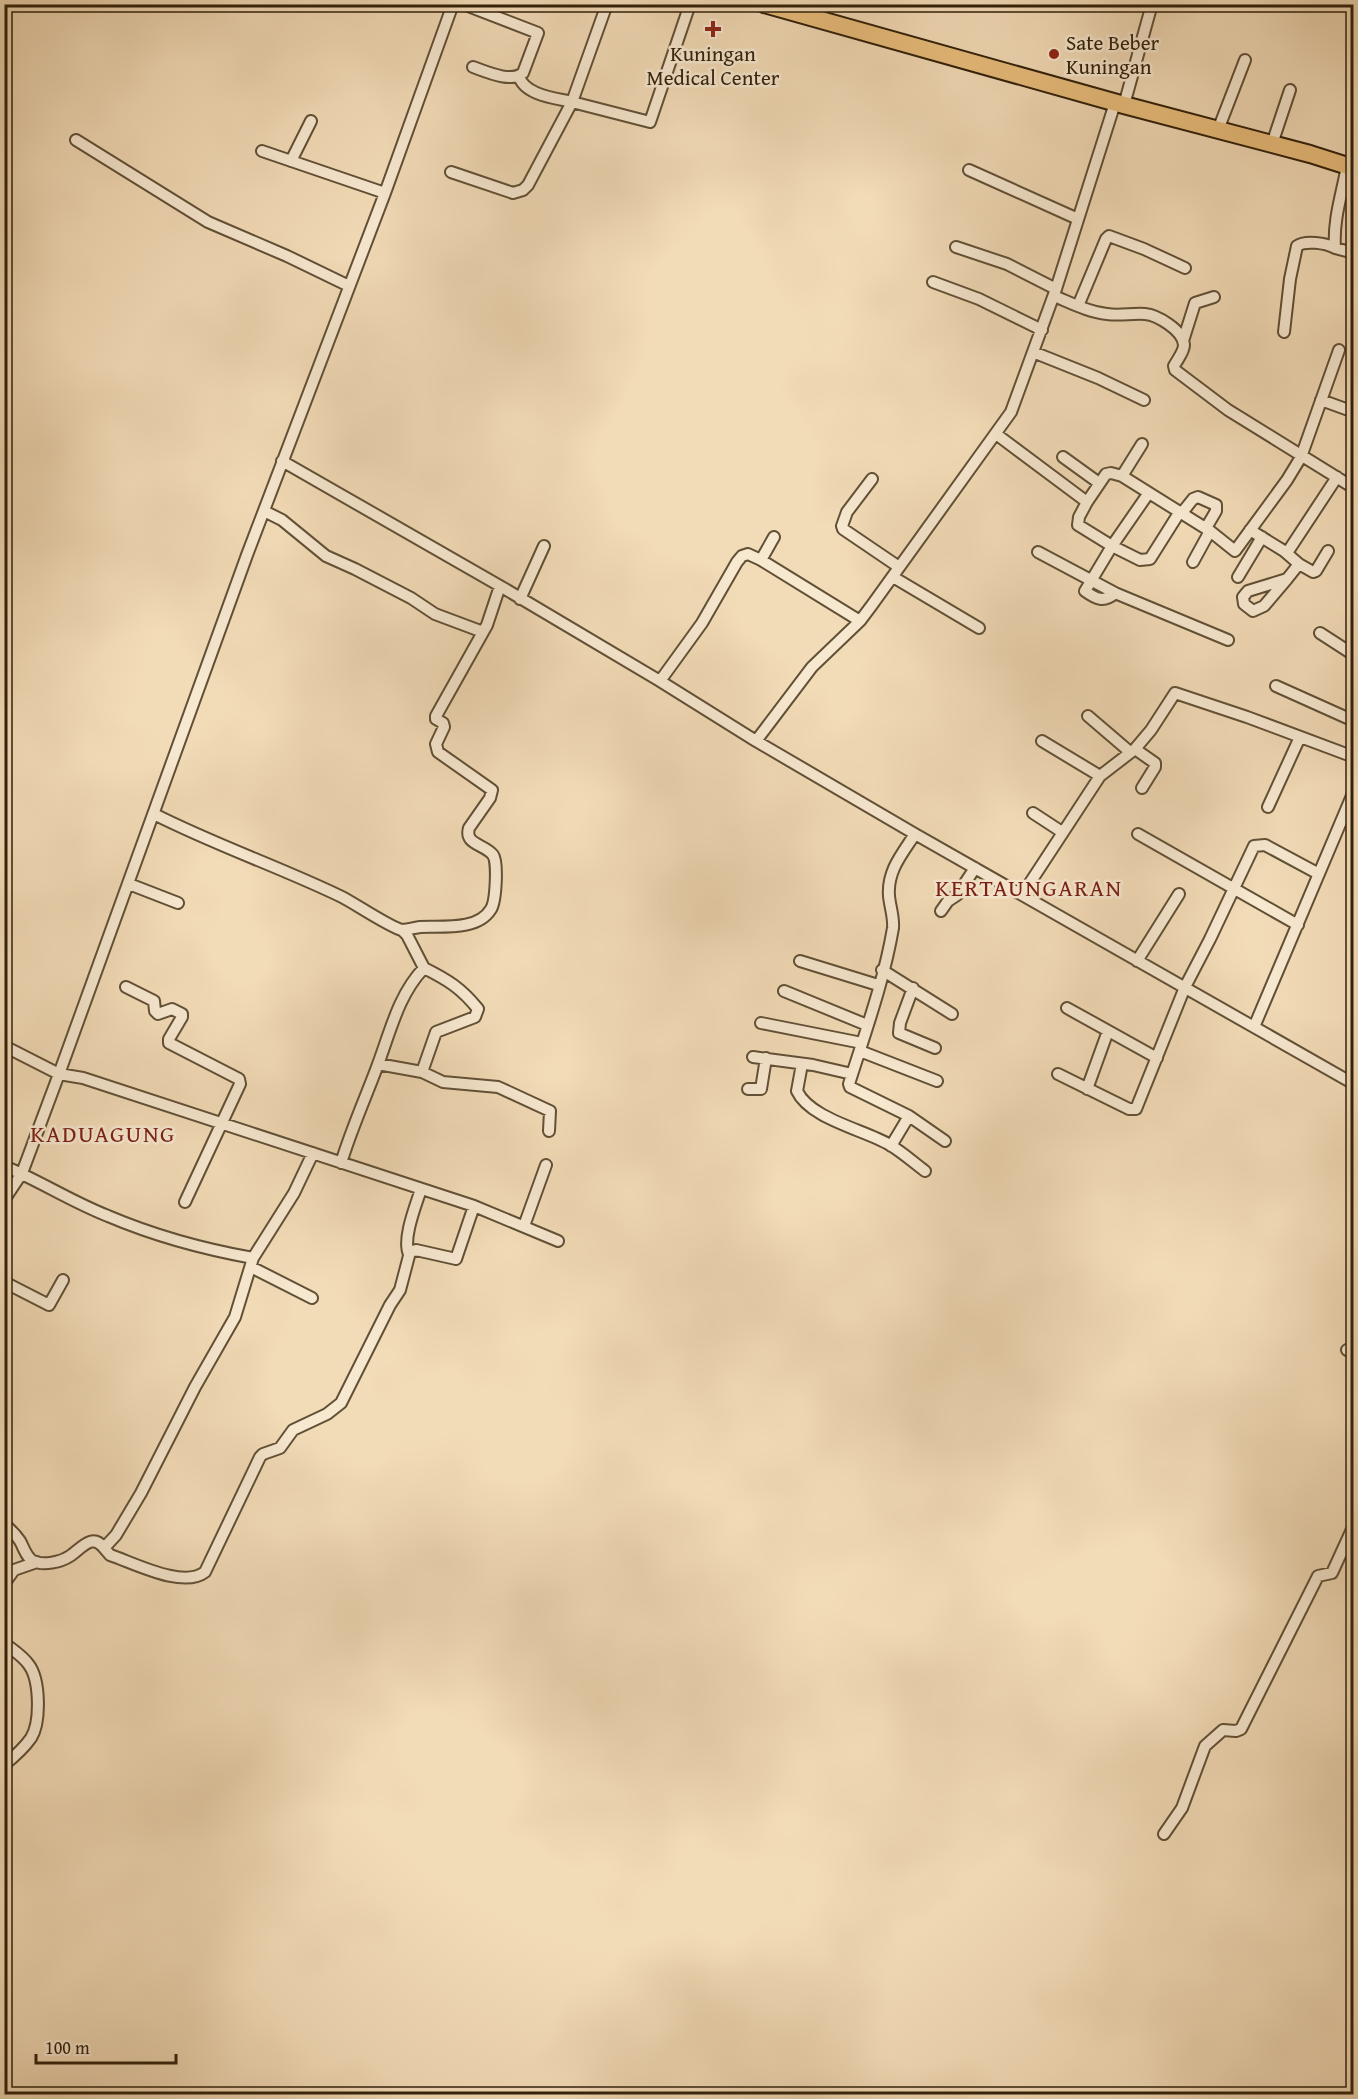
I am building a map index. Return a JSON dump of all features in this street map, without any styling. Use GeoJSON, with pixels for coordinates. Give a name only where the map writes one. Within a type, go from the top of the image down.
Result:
{"type":"FeatureCollection","features":[{"type":"Feature","properties":{"kind":"main road"},"geometry":{"type":"LineString","coordinates":[[764,4],[1350,167]]}},
{"type":"Feature","properties":{"kind":"street"},"geometry":{"type":"LineString","coordinates":[[4,1200],[22,1173],[282,461],[385,194],[453,4]]}},
{"type":"Feature","properties":{"kind":"street"},"geometry":{"type":"LineString","coordinates":[[463,4],[538,33],[523,73],[519,76],[511,77],[473,68]]}},
{"type":"Feature","properties":{"kind":"street"},"geometry":{"type":"LineString","coordinates":[[451,172],[513,194],[528,185],[572,102],[606,4]]}},
{"type":"Feature","properties":{"kind":"street"},"geometry":{"type":"LineString","coordinates":[[519,76],[524,86],[543,95],[650,122],[690,4]]}},
{"type":"Feature","properties":{"kind":"street"},"geometry":{"type":"LineString","coordinates":[[756,741],[812,667],[860,621],[996,434],[1016,402],[1120,104],[1152,4]]}},
{"type":"Feature","properties":{"kind":"street"},"geometry":{"type":"LineString","coordinates":[[1218,130],[1245,60]]}},
{"type":"Feature","properties":{"kind":"street"},"geometry":{"type":"LineString","coordinates":[[1272,144],[1290,90]]}},
{"type":"Feature","properties":{"kind":"street"},"geometry":{"type":"LineString","coordinates":[[291,161],[310,122]]}},
{"type":"Feature","properties":{"kind":"street"},"geometry":{"type":"LineString","coordinates":[[76,140],[208,222],[349,286]]}},
{"type":"Feature","properties":{"kind":"street"},"geometry":{"type":"LineString","coordinates":[[262,151],[385,194]]}},
{"type":"Feature","properties":{"kind":"street"},"geometry":{"type":"LineString","coordinates":[[1335,248],[1336,212],[1350,167]]}},
{"type":"Feature","properties":{"kind":"street"},"geometry":{"type":"LineString","coordinates":[[969,170],[1078,219]]}},
{"type":"Feature","properties":{"kind":"street"},"geometry":{"type":"LineString","coordinates":[[1078,306],[1093,267],[1109,236],[1185,268]]}},
{"type":"Feature","properties":{"kind":"street"},"geometry":{"type":"LineString","coordinates":[[1284,332],[1290,279],[1297,246],[1301,243],[1328,244],[1353,253]]}},
{"type":"Feature","properties":{"kind":"street"},"geometry":{"type":"LineString","coordinates":[[956,248],[1007,264],[1078,306],[1093,312],[1150,315],[1174,329],[1183,340]]}},
{"type":"Feature","properties":{"kind":"street"},"geometry":{"type":"LineString","coordinates":[[933,282],[1017,316],[1042,330]]}},
{"type":"Feature","properties":{"kind":"street"},"geometry":{"type":"LineString","coordinates":[[1214,297],[1195,303],[1183,340],[1183,349],[1174,366],[1175,370],[1208,396],[1353,488]]}},
{"type":"Feature","properties":{"kind":"street"},"geometry":{"type":"LineString","coordinates":[[1235,551],[1301,457],[1339,350]]}},
{"type":"Feature","properties":{"kind":"street"},"geometry":{"type":"LineString","coordinates":[[1033,352],[1098,378],[1144,400]]}},
{"type":"Feature","properties":{"kind":"street"},"geometry":{"type":"LineString","coordinates":[[1321,400],[1353,412]]}},
{"type":"Feature","properties":{"kind":"street"},"geometry":{"type":"LineString","coordinates":[[996,434],[1087,501]]}},
{"type":"Feature","properties":{"kind":"street"},"geometry":{"type":"LineString","coordinates":[[1122,476],[1142,444]]}},
{"type":"Feature","properties":{"kind":"street"},"geometry":{"type":"LineString","coordinates":[[1063,457],[1099,483]]}},
{"type":"Feature","properties":{"kind":"street"},"geometry":{"type":"LineString","coordinates":[[282,461],[500,586],[915,834],[1353,1084]]}},
{"type":"Feature","properties":{"kind":"street"},"geometry":{"type":"LineString","coordinates":[[1192,562],[1208,530],[1216,506],[1197,497],[1193,499],[1180,513],[1150,559],[1140,560],[1078,525],[1079,517],[1087,501],[1106,474],[1122,476],[1148,494],[1180,513],[1208,530],[1248,560]]}},
{"type":"Feature","properties":{"kind":"street"},"geometry":{"type":"LineString","coordinates":[[1287,553],[1337,477]]}},
{"type":"Feature","properties":{"kind":"street"},"geometry":{"type":"LineString","coordinates":[[872,479],[847,512],[842,526],[899,567]]}},
{"type":"Feature","properties":{"kind":"street"},"geometry":{"type":"LineString","coordinates":[[1086,590],[1112,546],[1148,494]]}},
{"type":"Feature","properties":{"kind":"street"},"geometry":{"type":"LineString","coordinates":[[264,511],[282,520],[326,556],[411,598],[443,618],[483,632]]}},
{"type":"Feature","properties":{"kind":"street"},"geometry":{"type":"LineString","coordinates":[[1250,530],[1313,572],[1316,571],[1328,551]]}},
{"type":"Feature","properties":{"kind":"street"},"geometry":{"type":"LineString","coordinates":[[761,560],[774,537]]}},
{"type":"Feature","properties":{"kind":"street"},"geometry":{"type":"LineString","coordinates":[[1238,577],[1262,537]]}},
{"type":"Feature","properties":{"kind":"street"},"geometry":{"type":"LineString","coordinates":[[520,599],[544,546]]}},
{"type":"Feature","properties":{"kind":"street"},"geometry":{"type":"LineString","coordinates":[[1038,552],[1086,590],[1115,593],[1228,640]]}},
{"type":"Feature","properties":{"kind":"street"},"geometry":{"type":"LineString","coordinates":[[660,681],[702,623],[742,556],[748,554],[860,621]]}},
{"type":"Feature","properties":{"kind":"street"},"geometry":{"type":"LineString","coordinates":[[1287,579],[1299,564]]}},
{"type":"Feature","properties":{"kind":"street"},"geometry":{"type":"LineString","coordinates":[[893,576],[979,628]]}},
{"type":"Feature","properties":{"kind":"street"},"geometry":{"type":"LineString","coordinates":[[402,930],[466,926],[486,915],[493,906],[496,861],[490,852],[469,839],[467,834],[490,798],[492,790],[438,752],[436,747],[444,727],[436,716],[483,632],[500,586]]}},
{"type":"Feature","properties":{"kind":"street"},"geometry":{"type":"LineString","coordinates":[[1320,633],[1353,655]]}},
{"type":"Feature","properties":{"kind":"street"},"geometry":{"type":"LineString","coordinates":[[1276,686],[1353,721]]}},
{"type":"Feature","properties":{"kind":"street"},"geometry":{"type":"LineString","coordinates":[[1022,896],[1100,776],[1132,750],[1151,730],[1175,693],[1353,757]]}},
{"type":"Feature","properties":{"kind":"street"},"geometry":{"type":"LineString","coordinates":[[1088,716],[1132,750],[1155,763],[1142,789]]}},
{"type":"Feature","properties":{"kind":"street"},"geometry":{"type":"LineString","coordinates":[[1268,807],[1300,737]]}},
{"type":"Feature","properties":{"kind":"street"},"geometry":{"type":"LineString","coordinates":[[1042,741],[1100,776]]}},
{"type":"Feature","properties":{"kind":"street"},"geometry":{"type":"LineString","coordinates":[[1254,1028],[1353,791]]}},
{"type":"Feature","properties":{"kind":"street"},"geometry":{"type":"LineString","coordinates":[[1033,813],[1062,832]]}},
{"type":"Feature","properties":{"kind":"street"},"geometry":{"type":"LineString","coordinates":[[154,814],[342,897],[402,930],[407,935],[424,968],[450,981],[478,1009],[475,1017],[436,1032],[422,1072]]}},
{"type":"Feature","properties":{"kind":"street"},"geometry":{"type":"LineString","coordinates":[[915,834],[893,868],[890,878],[889,900],[893,926],[849,1084],[850,1087],[909,1116],[945,1141]]}},
{"type":"Feature","properties":{"kind":"street"},"geometry":{"type":"LineString","coordinates":[[1138,834],[1298,925]]}},
{"type":"Feature","properties":{"kind":"street"},"geometry":{"type":"LineString","coordinates":[[1058,1074],[1133,1110],[1139,1105],[1185,987],[1254,846],[1265,845],[1319,874]]}},
{"type":"Feature","properties":{"kind":"street"},"geometry":{"type":"LineString","coordinates":[[942,911],[948,901],[960,892],[975,868]]}},
{"type":"Feature","properties":{"kind":"street"},"geometry":{"type":"LineString","coordinates":[[129,884],[178,903]]}},
{"type":"Feature","properties":{"kind":"street"},"geometry":{"type":"LineString","coordinates":[[1137,961],[1179,894]]}},
{"type":"Feature","properties":{"kind":"street"},"geometry":{"type":"LineString","coordinates":[[800,961],[878,985]]}},
{"type":"Feature","properties":{"kind":"street"},"geometry":{"type":"LineString","coordinates":[[341,1163],[350,1133],[400,1003],[416,976],[424,968]]}},
{"type":"Feature","properties":{"kind":"street"},"geometry":{"type":"LineString","coordinates":[[882,970],[952,1014]]}},
{"type":"Feature","properties":{"kind":"street"},"geometry":{"type":"LineString","coordinates":[[126,987],[154,1001],[155,1011],[158,1014],[172,1009],[182,1014],[169,1043],[239,1078],[240,1084],[185,1202]]}},
{"type":"Feature","properties":{"kind":"street"},"geometry":{"type":"LineString","coordinates":[[913,988],[900,1023],[899,1033],[935,1048]]}},
{"type":"Feature","properties":{"kind":"street"},"geometry":{"type":"LineString","coordinates":[[784,991],[867,1025]]}},
{"type":"Feature","properties":{"kind":"street"},"geometry":{"type":"LineString","coordinates":[[1067,1008],[1157,1058]]}},
{"type":"Feature","properties":{"kind":"street"},"geometry":{"type":"LineString","coordinates":[[762,1023],[861,1047],[937,1081]]}},
{"type":"Feature","properties":{"kind":"street"},"geometry":{"type":"LineString","coordinates":[[1087,1089],[1108,1031]]}},
{"type":"Feature","properties":{"kind":"street"},"geometry":{"type":"LineString","coordinates":[[4,1046],[59,1074],[83,1078],[474,1206],[558,1241]]}},
{"type":"Feature","properties":{"kind":"street"},"geometry":{"type":"LineString","coordinates":[[753,1057],[852,1074]]}},
{"type":"Feature","properties":{"kind":"street"},"geometry":{"type":"LineString","coordinates":[[748,1089],[761,1089],[766,1059]]}},
{"type":"Feature","properties":{"kind":"street"},"geometry":{"type":"LineString","coordinates":[[378,1064],[422,1072],[443,1082],[495,1086],[508,1091],[550,1111],[549,1131]]}},
{"type":"Feature","properties":{"kind":"street"},"geometry":{"type":"LineString","coordinates":[[802,1064],[797,1091],[801,1098],[837,1122],[891,1146],[925,1171]]}},
{"type":"Feature","properties":{"kind":"street"},"geometry":{"type":"LineString","coordinates":[[891,1146],[909,1116]]}},
{"type":"Feature","properties":{"kind":"street"},"geometry":{"type":"LineString","coordinates":[[104,1548],[116,1535],[141,1493],[195,1387],[235,1317],[252,1262],[294,1193],[313,1153]]}},
{"type":"Feature","properties":{"kind":"street"},"geometry":{"type":"LineString","coordinates":[[524,1226],[546,1165]]}},
{"type":"Feature","properties":{"kind":"street"},"geometry":{"type":"LineString","coordinates":[[4,1166],[105,1216],[153,1234],[252,1262],[312,1298]]}},
{"type":"Feature","properties":{"kind":"street"},"geometry":{"type":"LineString","coordinates":[[409,1254],[406,1248],[410,1223],[421,1189]]}},
{"type":"Feature","properties":{"kind":"street"},"geometry":{"type":"LineString","coordinates":[[4,1584],[14,1570],[37,1562],[56,1562],[93,1541],[101,1544],[110,1555],[180,1578],[198,1577],[205,1572],[260,1457],[276,1450],[293,1430],[327,1414],[344,1398],[390,1305],[400,1290],[411,1251],[456,1258],[474,1206]]}},
{"type":"Feature","properties":{"kind":"street"},"geometry":{"type":"LineString","coordinates":[[4,1282],[49,1305],[63,1280]]}},
{"type":"Feature","properties":{"kind":"street"},"geometry":{"type":"LineString","coordinates":[[4,1524],[20,1541],[28,1556],[37,1562]]}},
{"type":"Feature","properties":{"kind":"street"},"geometry":{"type":"LineString","coordinates":[[1164,1834],[1182,1808],[1205,1746],[1223,1730],[1241,1729],[1318,1576],[1332,1573],[1353,1525]]}},
{"type":"Feature","properties":{"kind":"street"},"geometry":{"type":"LineString","coordinates":[[4,1643],[31,1667],[37,1684],[38,1698],[37,1717],[31,1738],[4,1765]]}},
{"type":"Feature","properties":{"kind":"place","name":"Kuningan Medical Center"},"geometry":{"type":"Point","coordinates":[713,29]}},
{"type":"Feature","properties":{"kind":"place","name":"Sate Beber Kuningan"},"geometry":{"type":"Point","coordinates":[1054,54]}},
{"type":"Feature","properties":{"kind":"district","name":"KERTAUNGARAN"},"geometry":{"type":"Point","coordinates":[1029,887]}},
{"type":"Feature","properties":{"kind":"district","name":"KADUAGUNG"},"geometry":{"type":"Point","coordinates":[103,1133]}}]}
